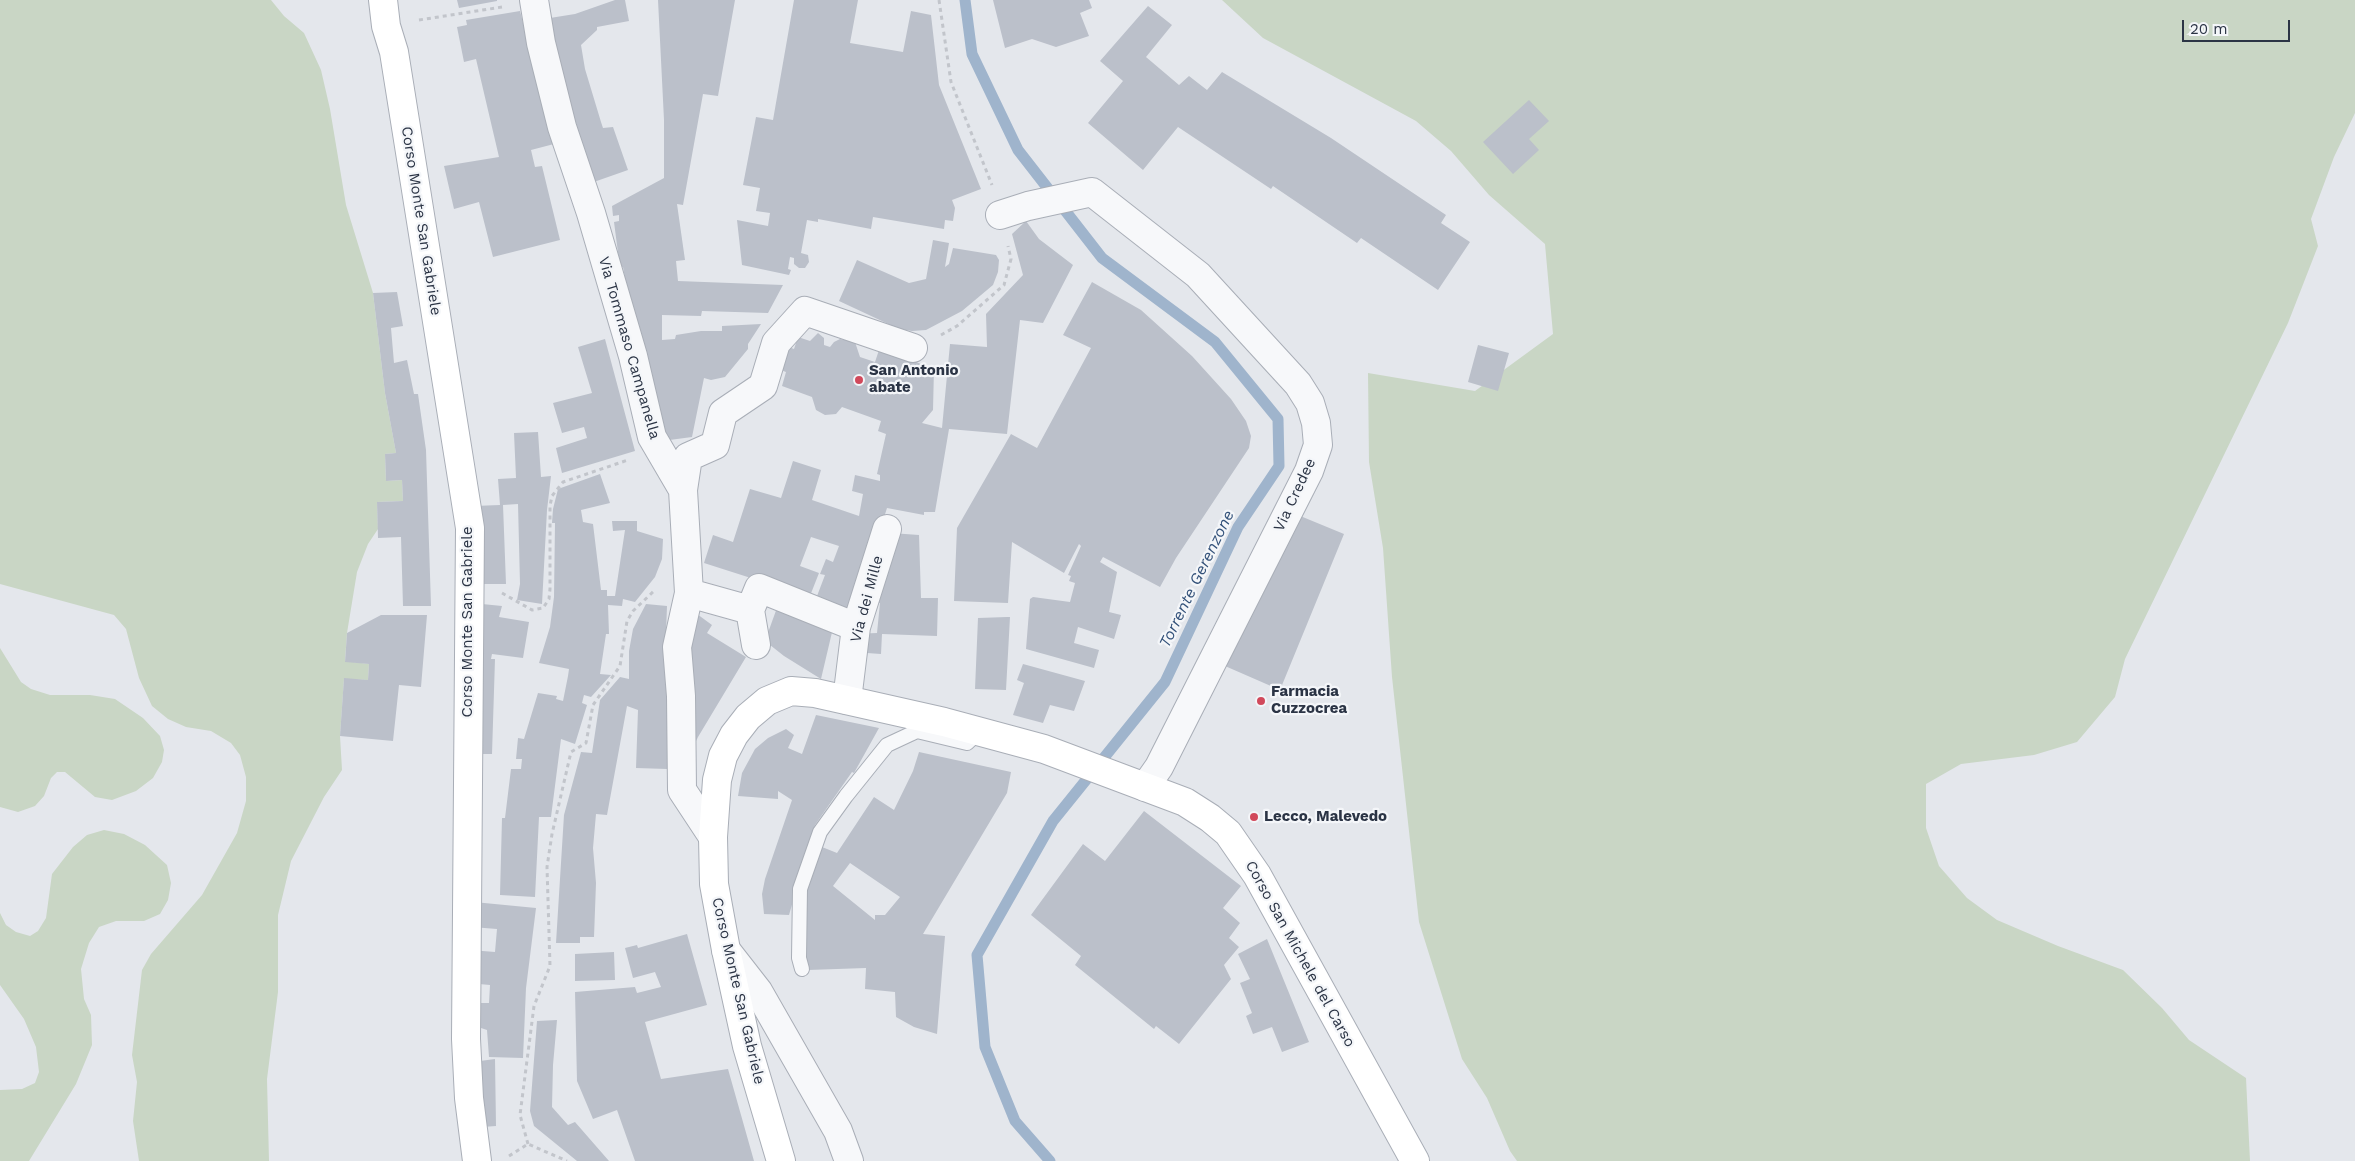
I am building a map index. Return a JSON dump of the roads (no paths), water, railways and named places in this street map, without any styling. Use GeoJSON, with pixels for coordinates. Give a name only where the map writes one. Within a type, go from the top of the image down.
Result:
{"type":"FeatureCollection","features":[{"type":"Feature","properties":{"kind":"main road","name":"Corso Monte San Gabriele"},"geometry":{"type":"LineString","coordinates":[[385,13],[394,52],[470,528],[466,1039],[469,1098],[477,1161]]}},
{"type":"Feature","properties":{"kind":"main road","name":"Corso Monte San Gabriele"},"geometry":{"type":"LineString","coordinates":[[781,1161],[747,1046],[714,884],[713,837],[717,780],[724,756],[734,735],[748,717],[767,701],[791,691],[815,693],[944,722],[1044,748]]}},
{"type":"Feature","properties":{"kind":"main road","name":"Corso San Michele del Carso"},"geometry":{"type":"LineString","coordinates":[[1044,748],[1185,802],[1210,818],[1228,833],[1243,852],[1415,1161]]}},
{"type":"Feature","properties":{"kind":"street","name":"Via Tommaso Campanella"},"geometry":{"type":"LineString","coordinates":[[537,0],[541,44],[560,118],[591,213],[630,347],[652,437],[683,490],[689,593],[677,647],[681,696],[682,790],[713,837]]}},
{"type":"Feature","properties":{"kind":"street","name":"Via Credee"},"geometry":{"type":"LineString","coordinates":[[1000,215],[1028,206],[1092,192],[1198,275],[1298,384],[1310,403],[1316,423],[1318,445],[1309,471],[1163,758],[1145,787]]}},
{"type":"Feature","properties":{"kind":"street"},"geometry":{"type":"LineString","coordinates":[[683,490],[688,457],[715,446],[723,413],[763,386],[776,343],[805,311],[913,348]]}},
{"type":"Feature","properties":{"kind":"street","name":"Via dei Mille"},"geometry":{"type":"LineString","coordinates":[[846,700],[856,627],[887,529]]}},
{"type":"Feature","properties":{"kind":"street"},"geometry":{"type":"LineString","coordinates":[[756,645],[750,610],[759,588],[856,627]]}},
{"type":"Feature","properties":{"kind":"street"},"geometry":{"type":"LineString","coordinates":[[689,593],[750,610]]}},
{"type":"Feature","properties":{"kind":"street"},"geometry":{"type":"LineString","coordinates":[[726,950],[758,991],[838,1131],[849,1161]]}},
{"type":"Feature","properties":{"kind":"lane"},"geometry":{"type":"LineString","coordinates":[[802,969],[799,958],[800,889],[820,832],[846,796],[887,745],[916,731],[967,742],[979,732]]}},
{"type":"Feature","properties":{"kind":"waterway","name":"Torrente Gerenzone"},"geometry":{"type":"LineString","coordinates":[[965,0],[972,54],[1018,150],[1102,258],[1215,342],[1278,419],[1279,466],[1238,527],[1165,682],[1053,821],[977,955],[985,1047],[1015,1121],[1050,1161]]}},
{"type":"Feature","properties":{"kind":"place","name":"San Antonio abate"},"geometry":{"type":"Point","coordinates":[859,380]}},
{"type":"Feature","properties":{"kind":"place","name":"Farmacia Cuzzocrea"},"geometry":{"type":"Point","coordinates":[1261,701]}},
{"type":"Feature","properties":{"kind":"place","name":"Lecco, Malevedo"},"geometry":{"type":"Point","coordinates":[1254,817]}}]}
